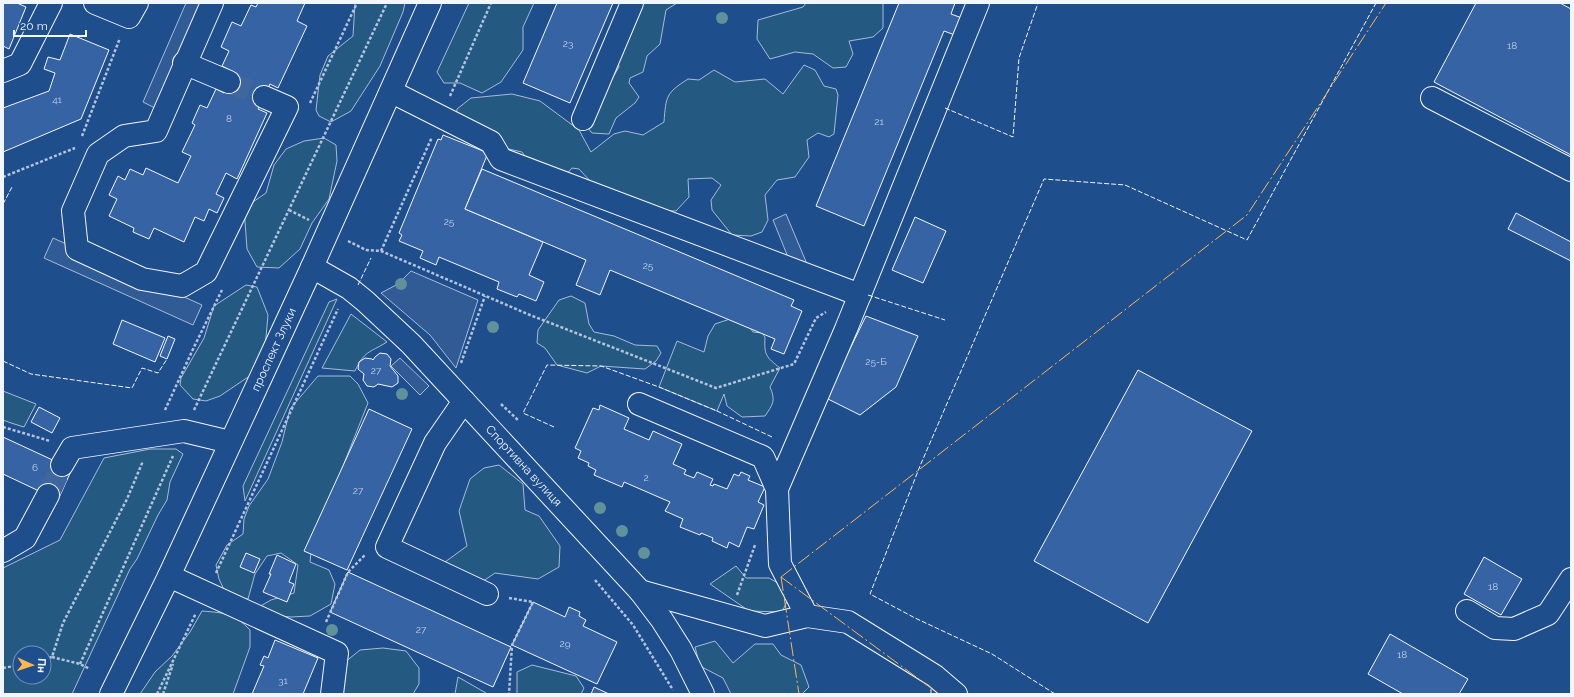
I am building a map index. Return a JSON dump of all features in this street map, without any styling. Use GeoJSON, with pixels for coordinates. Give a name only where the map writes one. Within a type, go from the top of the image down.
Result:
{"type":"FeatureCollection","features":[{"type":"Feature","properties":{"kind":"main road"},"geometry":{"type":"LineString","coordinates":[[3,71],[20,64],[51,3]]}},
{"type":"Feature","properties":{"kind":"main road"},"geometry":{"type":"LineString","coordinates":[[95,3],[133,10]]}},
{"type":"Feature","properties":{"kind":"main road"},"geometry":{"type":"LineString","coordinates":[[212,3],[184,63],[156,131],[124,136],[98,154],[72,211],[76,249],[142,279],[182,286],[206,272],[287,107],[264,97]]}},
{"type":"Feature","properties":{"kind":"main road","name":"проспект Злуки"},"geometry":{"type":"LineString","coordinates":[[111,694],[169,576],[312,268],[392,92],[430,3]]}},
{"type":"Feature","properties":{"kind":"main road"},"geometry":{"type":"LineString","coordinates":[[583,120],[632,3]]}},
{"type":"Feature","properties":{"kind":"main road"},"geometry":{"type":"LineString","coordinates":[[777,489],[860,295],[978,3]]}},
{"type":"Feature","properties":{"kind":"main road"},"geometry":{"type":"LineString","coordinates":[[184,63],[229,82]]}},
{"type":"Feature","properties":{"kind":"main road"},"geometry":{"type":"LineString","coordinates":[[392,92],[491,142],[501,159],[860,295]]}},
{"type":"Feature","properties":{"kind":"main road"},"geometry":{"type":"LineString","coordinates":[[1432,98],[1571,170]]}},
{"type":"Feature","properties":{"kind":"main road","name":"Спортивна вулиця"},"geometry":{"type":"LineString","coordinates":[[312,268],[349,288],[411,344],[640,592],[662,620],[680,650],[703,694]]}},
{"type":"Feature","properties":{"kind":"main road"},"geometry":{"type":"LineString","coordinates":[[464,401],[435,443],[387,547],[487,594]]}},
{"type":"Feature","properties":{"kind":"main road"},"geometry":{"type":"LineString","coordinates":[[639,404],[763,457],[777,489],[780,564],[807,616]]}},
{"type":"Feature","properties":{"kind":"main road"},"geometry":{"type":"LineString","coordinates":[[67,457],[154,436],[184,431],[230,442]]}},
{"type":"Feature","properties":{"kind":"main road"},"geometry":{"type":"LineString","coordinates":[[3,551],[25,538],[48,495]]}},
{"type":"Feature","properties":{"kind":"main road"},"geometry":{"type":"LineString","coordinates":[[169,576],[207,592],[337,653],[332,694]]}},
{"type":"Feature","properties":{"kind":"main road"},"geometry":{"type":"LineString","coordinates":[[1467,611],[1495,628],[1514,629],[1548,614],[1571,579]]}},
{"type":"Feature","properties":{"kind":"main road"},"geometry":{"type":"LineString","coordinates":[[640,592],[765,626],[807,616],[848,622],[935,676],[956,694]]}},
{"type":"Feature","properties":{"kind":"path"},"geometry":{"type":"LineString","coordinates":[[310,103],[357,3]]}},
{"type":"Feature","properties":{"kind":"path"},"geometry":{"type":"LineString","coordinates":[[80,664],[184,431],[387,3]]}},
{"type":"Feature","properties":{"kind":"path"},"geometry":{"type":"LineString","coordinates":[[80,140],[133,10]]}},
{"type":"Feature","properties":{"kind":"path"},"geometry":{"type":"LineString","coordinates":[[3,177],[78,147]]}},
{"type":"Feature","properties":{"kind":"path"},"geometry":{"type":"LineString","coordinates":[[366,250],[381,251],[530,315],[716,388],[794,364],[816,318],[828,311]]}},
{"type":"Feature","properties":{"kind":"path"},"geometry":{"type":"LineString","coordinates":[[90,669],[80,664],[52,657],[63,623],[127,499],[185,366],[226,283]]}},
{"type":"Feature","properties":{"kind":"path"},"geometry":{"type":"LineString","coordinates":[[157,694],[207,592],[341,302]]}},
{"type":"Feature","properties":{"kind":"path"},"geometry":{"type":"LineString","coordinates":[[3,427],[67,457]]}},
{"type":"Feature","properties":{"kind":"path"},"geometry":{"type":"LineString","coordinates":[[730,616],[755,544]]}},
{"type":"Feature","properties":{"kind":"path"},"geometry":{"type":"LineString","coordinates":[[487,594],[533,602],[512,645],[509,694]]}},
{"type":"Feature","properties":{"kind":"path"},"geometry":{"type":"LineString","coordinates":[[163,694],[178,650]]}},
{"type":"Feature","properties":{"kind":"shaded area"},"geometry":{"type":"Polygon","coordinates":[[[186,3],[203,3],[157,109],[143,102],[186,3]]]}},
{"type":"Feature","properties":{"kind":"shaded area"},"geometry":{"type":"Polygon","coordinates":[[[355,3],[405,3],[403,12],[380,66],[351,111],[331,122],[319,116],[316,110],[320,75],[328,56],[353,36],[355,3]]]}},
{"type":"Feature","properties":{"kind":"shaded area"},"geometry":{"type":"Polygon","coordinates":[[[469,3],[534,3],[523,27],[523,50],[501,82],[482,93],[460,83],[444,83],[437,72],[469,3]]]}},
{"type":"Feature","properties":{"kind":"shaded area"},"geometry":{"type":"Polygon","coordinates":[[[639,3],[677,3],[666,10],[660,44],[647,56],[643,72],[630,78],[629,83],[639,97],[635,103],[616,118],[609,134],[592,133],[588,128],[590,116],[619,67],[613,30],[639,3]]]}},
{"type":"Feature","properties":{"kind":"shaded area"},"geometry":{"type":"Polygon","coordinates":[[[806,3],[883,3],[883,28],[873,37],[849,41],[853,54],[846,67],[833,68],[813,54],[795,52],[770,59],[757,39],[758,20],[803,7],[806,3]]]}},
{"type":"Feature","properties":{"kind":"shaded area"},"geometry":{"type":"Polygon","coordinates":[[[804,65],[815,70],[824,86],[836,89],[838,95],[834,134],[829,137],[818,133],[807,140],[809,157],[795,177],[777,180],[765,195],[768,220],[762,232],[751,236],[732,235],[712,210],[711,200],[721,185],[712,178],[688,179],[689,197],[676,211],[638,210],[592,183],[579,169],[572,168],[565,176],[535,170],[522,152],[500,147],[455,126],[457,109],[471,98],[512,94],[540,101],[579,130],[591,152],[614,134],[625,131],[643,135],[664,122],[668,96],[675,88],[688,79],[699,80],[714,70],[735,82],[765,79],[783,94],[804,65]]]}},
{"type":"Feature","properties":{"kind":"shaded area"},"geometry":{"type":"Polygon","coordinates":[[[324,138],[336,145],[337,161],[329,199],[312,223],[300,249],[279,268],[257,267],[247,249],[244,208],[266,193],[274,165],[286,149],[304,141],[324,138]]]}},
{"type":"Feature","properties":{"kind":"shaded area"},"geometry":{"type":"Polygon","coordinates":[[[786,214],[812,276],[798,282],[773,220],[786,214]]]}},
{"type":"Feature","properties":{"kind":"shaded area"},"geometry":{"type":"Polygon","coordinates":[[[53,238],[202,305],[193,325],[44,258],[53,238]]]}},
{"type":"Feature","properties":{"kind":"shaded area"},"geometry":{"type":"Polygon","coordinates":[[[411,271],[478,300],[456,368],[430,335],[381,293],[398,284],[411,271]]]}},
{"type":"Feature","properties":{"kind":"shaded area"},"geometry":{"type":"Polygon","coordinates":[[[246,285],[257,287],[268,315],[264,359],[257,371],[220,396],[206,401],[193,399],[180,385],[181,378],[204,338],[214,306],[246,285]]]}},
{"type":"Feature","properties":{"kind":"shaded area"},"geometry":{"type":"Polygon","coordinates":[[[571,296],[585,303],[589,324],[594,332],[614,336],[635,345],[657,346],[661,353],[656,361],[645,369],[601,366],[587,373],[557,365],[545,348],[537,343],[538,330],[559,300],[571,296]]]}},
{"type":"Feature","properties":{"kind":"shaded area"},"geometry":{"type":"Polygon","coordinates":[[[337,299],[245,501],[243,486],[329,302],[337,299]]]}},
{"type":"Feature","properties":{"kind":"shaded area"},"geometry":{"type":"Polygon","coordinates":[[[351,314],[387,342],[364,356],[355,371],[322,368],[351,314]]]}},
{"type":"Feature","properties":{"kind":"shaded area"},"geometry":{"type":"Polygon","coordinates":[[[733,318],[746,322],[753,332],[762,333],[765,337],[765,348],[767,355],[780,368],[770,387],[773,402],[765,416],[742,417],[727,406],[724,394],[717,411],[659,387],[677,341],[704,352],[708,336],[715,324],[733,318]]]}},
{"type":"Feature","properties":{"kind":"shaded area"},"geometry":{"type":"Polygon","coordinates":[[[400,358],[429,386],[420,395],[391,366],[400,358]]]}},
{"type":"Feature","properties":{"kind":"shaded area"},"geometry":{"type":"Polygon","coordinates":[[[318,376],[350,376],[358,384],[368,403],[312,544],[310,562],[329,570],[335,584],[331,604],[310,616],[291,617],[269,615],[257,608],[271,600],[294,593],[298,565],[281,553],[267,556],[255,574],[248,599],[227,596],[219,579],[216,565],[227,545],[243,534],[244,519],[249,506],[268,479],[282,442],[290,409],[318,376]]]}},
{"type":"Feature","properties":{"kind":"shaded area"},"geometry":{"type":"Polygon","coordinates":[[[3,391],[36,404],[24,427],[3,420],[3,391]]]}},
{"type":"Feature","properties":{"kind":"shaded area"},"geometry":{"type":"Polygon","coordinates":[[[150,449],[176,449],[183,454],[170,482],[167,500],[158,515],[137,559],[130,569],[72,694],[3,694],[3,568],[60,540],[104,458],[150,449]]]}},
{"type":"Feature","properties":{"kind":"shaded area"},"geometry":{"type":"Polygon","coordinates":[[[499,465],[523,484],[525,510],[539,516],[560,546],[559,567],[538,579],[495,573],[476,586],[442,573],[445,562],[467,546],[459,511],[470,479],[484,468],[499,465]]]}},
{"type":"Feature","properties":{"kind":"shaded area"},"geometry":{"type":"Polygon","coordinates":[[[736,566],[746,578],[769,578],[792,591],[782,612],[749,611],[710,584],[736,566]]]}},
{"type":"Feature","properties":{"kind":"shaded area"},"geometry":{"type":"Polygon","coordinates":[[[202,611],[217,612],[229,615],[239,620],[250,630],[250,647],[233,694],[140,694],[155,672],[172,656],[190,632],[202,611]]]}},
{"type":"Feature","properties":{"kind":"shaded area"},"geometry":{"type":"Polygon","coordinates":[[[715,641],[733,663],[755,644],[773,644],[781,655],[801,665],[809,687],[802,694],[731,694],[723,678],[700,666],[695,647],[715,641]]]}},
{"type":"Feature","properties":{"kind":"shaded area"},"geometry":{"type":"Polygon","coordinates":[[[383,648],[406,651],[419,668],[419,684],[413,694],[337,694],[334,671],[360,650],[383,648]]]}},
{"type":"Feature","properties":{"kind":"shaded area"},"geometry":{"type":"Polygon","coordinates":[[[532,665],[576,676],[584,688],[581,694],[517,694],[517,672],[532,665]]]}},
{"type":"Feature","properties":{"kind":"shaded area"},"geometry":{"type":"Polygon","coordinates":[[[458,677],[486,693],[486,694],[455,694],[458,677]]]}},
{"type":"Feature","properties":{"kind":"building"},"geometry":{"type":"Polygon","coordinates":[[[3,3],[17,3],[26,7],[9,49],[3,46],[3,3]]]}},
{"type":"Feature","properties":{"kind":"building"},"geometry":{"type":"Polygon","coordinates":[[[258,3],[305,3],[297,21],[307,26],[278,88],[270,84],[258,109],[267,113],[237,179],[226,173],[216,194],[224,198],[217,213],[209,209],[204,221],[195,217],[184,242],[154,228],[149,239],[133,232],[134,228],[109,216],[117,199],[109,195],[118,176],[125,180],[130,169],[143,175],[146,168],[178,183],[191,156],[182,152],[195,125],[192,123],[200,105],[207,108],[216,89],[224,93],[234,72],[222,66],[229,51],[221,47],[232,22],[241,26],[251,5],[256,7],[258,3]]]}},
{"type":"Feature","properties":{"kind":"building"},"geometry":{"type":"Polygon","coordinates":[[[557,3],[613,3],[570,103],[523,83],[557,3]]]}},
{"type":"Feature","properties":{"kind":"building"},"geometry":{"type":"Polygon","coordinates":[[[899,3],[955,3],[951,14],[962,18],[955,35],[944,31],[864,226],[816,206],[899,3]]]}},
{"type":"Feature","properties":{"kind":"building"},"geometry":{"type":"Polygon","coordinates":[[[1476,3],[1560,3],[1571,9],[1571,155],[1434,82],[1476,3]]]}},
{"type":"Feature","properties":{"kind":"building"},"geometry":{"type":"Polygon","coordinates":[[[70,34],[109,50],[81,119],[3,152],[3,108],[49,91],[55,73],[44,69],[48,57],[60,60],[70,34]]]}},
{"type":"Feature","properties":{"kind":"building"},"geometry":{"type":"Polygon","coordinates":[[[443,135],[488,153],[465,209],[543,242],[529,275],[544,282],[536,301],[519,294],[517,297],[497,289],[499,282],[439,257],[436,265],[420,258],[423,251],[399,241],[402,235],[399,233],[438,139],[441,140],[443,135]]]}},
{"type":"Feature","properties":{"kind":"building"},"geometry":{"type":"Polygon","coordinates":[[[482,169],[794,300],[791,306],[802,311],[784,354],[771,349],[775,339],[610,270],[600,295],[576,285],[586,260],[465,209],[482,169]]]}},
{"type":"Feature","properties":{"kind":"building"},"geometry":{"type":"Polygon","coordinates":[[[1516,213],[1571,242],[1571,261],[1508,229],[1516,213]]]}},
{"type":"Feature","properties":{"kind":"building"},"geometry":{"type":"Polygon","coordinates":[[[915,217],[946,231],[923,283],[892,270],[915,217]]]}},
{"type":"Feature","properties":{"kind":"building"},"geometry":{"type":"Polygon","coordinates":[[[866,316],[918,336],[896,387],[860,415],[826,398],[866,316]]]}},
{"type":"Feature","properties":{"kind":"building"},"geometry":{"type":"Polygon","coordinates":[[[122,320],[165,338],[155,362],[113,344],[122,320]]]}},
{"type":"Feature","properties":{"kind":"building"},"geometry":{"type":"Polygon","coordinates":[[[168,336],[175,339],[167,359],[160,356],[168,336]]]}},
{"type":"Feature","properties":{"kind":"building"},"geometry":{"type":"Polygon","coordinates":[[[380,353],[387,354],[391,359],[390,366],[398,376],[398,383],[392,387],[378,384],[374,387],[367,386],[363,380],[364,374],[358,369],[359,362],[365,358],[373,360],[380,353]]]}},
{"type":"Feature","properties":{"kind":"building"},"geometry":{"type":"Polygon","coordinates":[[[1138,370],[1252,431],[1148,623],[1034,561],[1138,370]]]}},
{"type":"Feature","properties":{"kind":"building"},"geometry":{"type":"Polygon","coordinates":[[[600,405],[629,418],[624,429],[649,440],[653,431],[682,444],[673,464],[686,470],[684,474],[694,478],[697,472],[713,479],[710,485],[713,486],[714,484],[727,489],[734,474],[739,476],[741,472],[750,476],[748,480],[765,487],[758,502],[764,505],[754,529],[747,527],[739,547],[729,542],[727,548],[712,541],[713,538],[701,533],[700,535],[680,527],[683,519],[665,511],[670,502],[624,482],[622,487],[594,475],[596,470],[588,466],[589,463],[578,458],[581,451],[575,448],[593,408],[599,410],[600,405]]]}},
{"type":"Feature","properties":{"kind":"building"},"geometry":{"type":"Polygon","coordinates":[[[39,407],[60,418],[52,433],[31,422],[39,407]]]}},
{"type":"Feature","properties":{"kind":"building"},"geometry":{"type":"Polygon","coordinates":[[[369,409],[412,429],[347,570],[304,551],[369,409]]]}},
{"type":"Feature","properties":{"kind":"building"},"geometry":{"type":"Polygon","coordinates":[[[3,437],[72,469],[58,500],[3,474],[3,437]]]}},
{"type":"Feature","properties":{"kind":"building"},"geometry":{"type":"Polygon","coordinates":[[[246,553],[260,559],[254,573],[240,567],[246,553]]]}},
{"type":"Feature","properties":{"kind":"building"},"geometry":{"type":"Polygon","coordinates":[[[277,555],[296,564],[289,582],[294,584],[287,602],[263,592],[277,555]]]}},
{"type":"Feature","properties":{"kind":"building"},"geometry":{"type":"Polygon","coordinates":[[[1484,557],[1522,579],[1501,615],[1464,594],[1484,557]]]}},
{"type":"Feature","properties":{"kind":"building"},"geometry":{"type":"Polygon","coordinates":[[[348,572],[511,647],[493,687],[330,612],[348,572]]]}},
{"type":"Feature","properties":{"kind":"building"},"geometry":{"type":"Polygon","coordinates":[[[533,602],[565,617],[569,607],[580,612],[579,616],[586,620],[583,626],[617,642],[597,684],[512,645],[533,602]]]}},
{"type":"Feature","properties":{"kind":"building"},"geometry":{"type":"Polygon","coordinates":[[[1390,634],[1468,679],[1459,694],[1403,694],[1368,674],[1390,634]]]}},
{"type":"Feature","properties":{"kind":"building"},"geometry":{"type":"Polygon","coordinates":[[[275,640],[318,658],[303,694],[252,694],[264,666],[260,665],[264,656],[268,658],[275,640]]]}},
{"type":"Feature","properties":{"kind":"building"},"geometry":{"type":"Polygon","coordinates":[[[594,687],[609,694],[591,694],[594,687]]]}},
{"type":"Feature","properties":{"kind":"tunnel"},"geometry":{"type":"LineString","coordinates":[[229,82],[264,97]]}},
{"type":"Feature","properties":{"kind":"tunnel"},"geometry":{"type":"LineString","coordinates":[[48,495],[62,465]]}},
{"type":"Feature","properties":{"kind":"fence"},"geometry":{"type":"LineString","coordinates":[[945,108],[1013,137],[1019,58],[1038,3]]}},
{"type":"Feature","properties":{"kind":"fence"},"geometry":{"type":"LineString","coordinates":[[1055,694],[992,654],[915,618],[870,594],[920,466],[1044,179],[1125,185],[1247,240],[1376,3]]}},
{"type":"Feature","properties":{"kind":"fence"},"geometry":{"type":"LineString","coordinates":[[3,204],[12,187]]}},
{"type":"Feature","properties":{"kind":"fence"},"geometry":{"type":"LineString","coordinates":[[358,285],[371,258]]}},
{"type":"Feature","properties":{"kind":"fence"},"geometry":{"type":"LineString","coordinates":[[868,295],[945,320]]}},
{"type":"Feature","properties":{"kind":"fence"},"geometry":{"type":"LineString","coordinates":[[3,361],[31,374],[132,388],[142,368],[158,373],[167,359]]}},
{"type":"Feature","properties":{"kind":"fence"},"geometry":{"type":"LineString","coordinates":[[554,427],[523,413],[547,365],[601,366],[659,387],[717,411],[772,437]]}},
{"type":"Feature","properties":{"kind":"fence"},"geometry":{"type":"LineString","coordinates":[[931,689],[931,694]]}},
{"type":"Feature","properties":{"kind":"power"},"geometry":{"type":"LineString","coordinates":[[781,577],[1247,215],[1386,3]]}},
{"type":"Feature","properties":{"kind":"power"},"geometry":{"type":"LineString","coordinates":[[781,577],[939,694]]}},
{"type":"Feature","properties":{"kind":"power"},"geometry":{"type":"LineString","coordinates":[[781,577],[799,694]]}}]}
